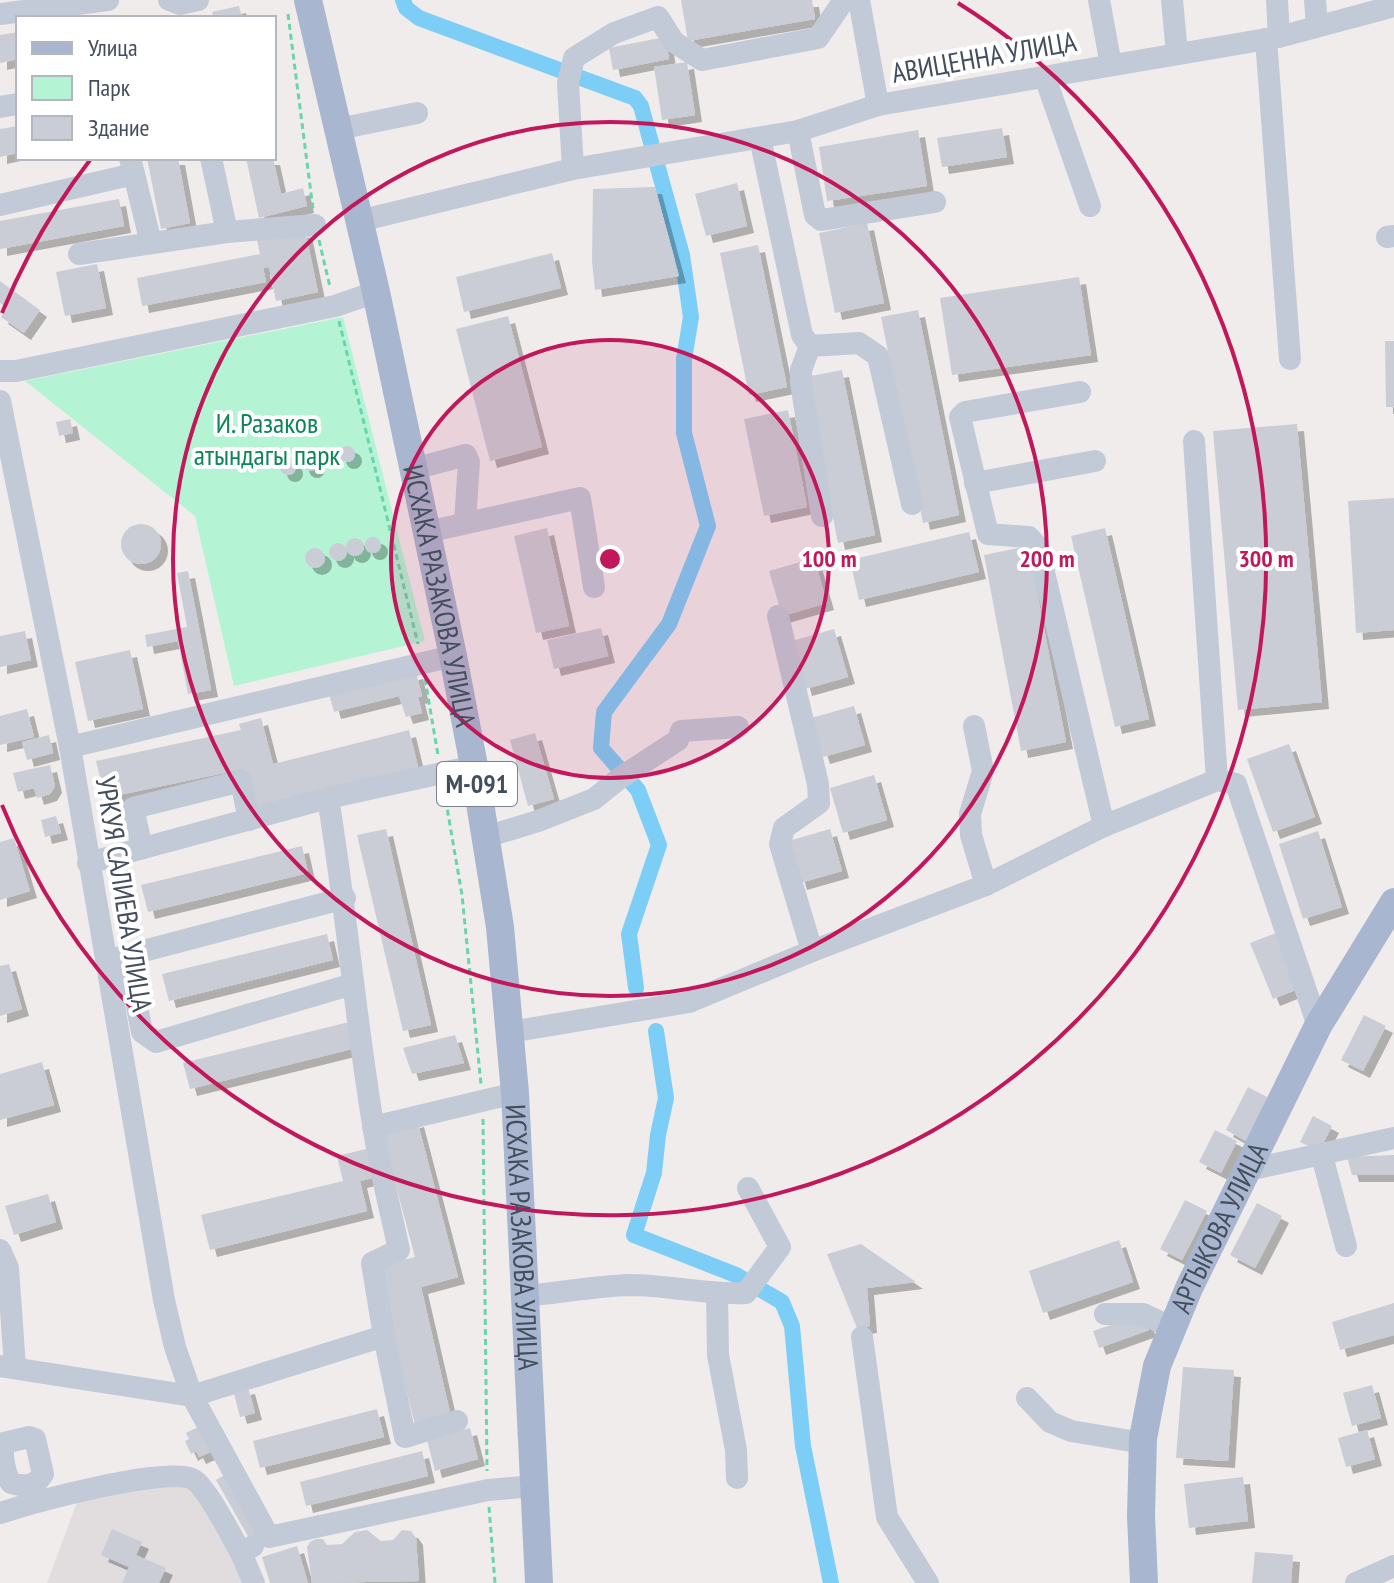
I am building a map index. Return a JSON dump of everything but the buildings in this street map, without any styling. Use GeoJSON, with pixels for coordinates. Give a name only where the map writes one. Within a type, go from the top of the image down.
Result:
{"type":"FeatureCollection","features":[{"type":"Feature","properties":{"kind":"main road","name":"ИСХАКА РАЗАКОВА УЛИЦА"},"geometry":{"type":"LineString","coordinates":[[308,0],[376,292],[453,656],[500,927],[515,1093],[534,1486],[542,1579]]}},
{"type":"Feature","properties":{"kind":"main road","name":"АРТЫКОВА УЛИЦА"},"geometry":{"type":"LineString","coordinates":[[1144,1583],[1141,1516],[1143,1443],[1157,1366],[1189,1288],[1318,1026],[1394,902]]}},
{"type":"Feature","properties":{"kind":"street"},"geometry":{"type":"LineString","coordinates":[[359,221],[573,169],[568,83],[574,58],[614,33],[658,17],[674,42],[702,60],[818,38],[842,0]]}},
{"type":"Feature","properties":{"kind":"street"},"geometry":{"type":"LineString","coordinates":[[859,0],[878,105]]}},
{"type":"Feature","properties":{"kind":"street"},"geometry":{"type":"LineString","coordinates":[[1099,0],[1111,65]]}},
{"type":"Feature","properties":{"kind":"street"},"geometry":{"type":"LineString","coordinates":[[1172,0],[1177,54]]}},
{"type":"Feature","properties":{"kind":"street"},"geometry":{"type":"LineString","coordinates":[[1277,0],[1272,38],[1290,359]]}},
{"type":"Feature","properties":{"kind":"street"},"geometry":{"type":"LineString","coordinates":[[1315,0],[1317,26]]}},
{"type":"Feature","properties":{"kind":"street"},"geometry":{"type":"LineString","coordinates":[[0,14],[103,5]]}},
{"type":"Feature","properties":{"kind":"street","name":"АВИЦЕННА УЛИЦА"},"geometry":{"type":"LineString","coordinates":[[573,169],[798,131],[878,105],[1272,38],[1394,6]]}},
{"type":"Feature","properties":{"kind":"street"},"geometry":{"type":"LineString","coordinates":[[1045,77],[1090,206]]}},
{"type":"Feature","properties":{"kind":"street"},"geometry":{"type":"LineString","coordinates":[[338,129],[417,113]]}},
{"type":"Feature","properties":{"kind":"street"},"geometry":{"type":"LineString","coordinates":[[798,131],[815,215],[821,220],[935,202]]}},
{"type":"Feature","properties":{"kind":"street"},"geometry":{"type":"LineString","coordinates":[[760,138],[802,335],[810,346]]}},
{"type":"Feature","properties":{"kind":"street"},"geometry":{"type":"LineString","coordinates":[[211,160],[227,232]]}},
{"type":"Feature","properties":{"kind":"street"},"geometry":{"type":"LineString","coordinates":[[0,205],[132,166],[151,243]]}},
{"type":"Feature","properties":{"kind":"street"},"geometry":{"type":"LineString","coordinates":[[79,254],[227,232],[315,225]]}},
{"type":"Feature","properties":{"kind":"street"},"geometry":{"type":"LineString","coordinates":[[0,371],[16,371],[320,309],[376,292]]}},
{"type":"Feature","properties":{"kind":"street"},"geometry":{"type":"LineString","coordinates":[[810,346],[859,343],[878,356],[912,504]]}},
{"type":"Feature","properties":{"kind":"street"},"geometry":{"type":"LineString","coordinates":[[810,346],[801,370],[801,383],[822,516]]}},
{"type":"Feature","properties":{"kind":"street"},"geometry":{"type":"LineString","coordinates":[[1080,392],[965,412],[960,417],[988,534],[1029,537],[1038,547],[1104,826]]}},
{"type":"Feature","properties":{"kind":"street","name":"УРКУЯ САЛИЕВА УЛИЦА"},"geometry":{"type":"LineString","coordinates":[[0,401],[70,747],[104,961],[175,1347],[192,1396],[269,1537]]}},
{"type":"Feature","properties":{"kind":"street"},"geometry":{"type":"LineString","coordinates":[[1194,441],[1217,780]]}},
{"type":"Feature","properties":{"kind":"street"},"geometry":{"type":"LineString","coordinates":[[413,469],[466,455],[469,462],[465,522]]}},
{"type":"Feature","properties":{"kind":"street"},"geometry":{"type":"LineString","coordinates":[[975,483],[1095,461]]}},
{"type":"Feature","properties":{"kind":"street"},"geometry":{"type":"LineString","coordinates":[[427,532],[580,498],[594,587]]}},
{"type":"Feature","properties":{"kind":"street"},"geometry":{"type":"LineString","coordinates":[[778,616],[818,784],[819,803],[784,828],[780,844],[812,951]]}},
{"type":"Feature","properties":{"kind":"street"},"geometry":{"type":"LineString","coordinates":[[70,747],[453,656]]}},
{"type":"Feature","properties":{"kind":"street"},"geometry":{"type":"LineString","coordinates":[[974,726],[983,771],[970,814],[971,835],[986,885]]}},
{"type":"Feature","properties":{"kind":"street"},"geometry":{"type":"LineString","coordinates":[[486,837],[594,799],[625,774],[678,740],[681,731],[738,727]]}},
{"type":"Feature","properties":{"kind":"street"},"geometry":{"type":"LineString","coordinates":[[88,863],[328,798],[474,766]]}},
{"type":"Feature","properties":{"kind":"street"},"geometry":{"type":"LineString","coordinates":[[510,1032],[689,1002],[986,885],[1104,826],[1217,780],[1236,784],[1318,1026]]}},
{"type":"Feature","properties":{"kind":"street"},"geometry":{"type":"LineString","coordinates":[[142,848],[133,808],[241,781],[249,820]]}},
{"type":"Feature","properties":{"kind":"street"},"geometry":{"type":"LineString","coordinates":[[328,798],[345,898],[353,984],[373,1127],[399,1250],[372,1263],[405,1437],[457,1421]]}},
{"type":"Feature","properties":{"kind":"street"},"geometry":{"type":"LineString","coordinates":[[104,961],[345,898]]}},
{"type":"Feature","properties":{"kind":"street"},"geometry":{"type":"LineString","coordinates":[[127,956],[142,1032],[156,1042],[353,984]]}},
{"type":"Feature","properties":{"kind":"street"},"geometry":{"type":"LineString","coordinates":[[373,1127],[515,1093]]}},
{"type":"Feature","properties":{"kind":"street"},"geometry":{"type":"LineString","coordinates":[[1248,1170],[1394,1138]]}},
{"type":"Feature","properties":{"kind":"street"},"geometry":{"type":"LineString","coordinates":[[1322,1156],[1346,1246]]}},
{"type":"Feature","properties":{"kind":"street"},"geometry":{"type":"LineString","coordinates":[[525,1296],[628,1285],[691,1288],[717,1294],[746,1293],[780,1247],[748,1188]]}},
{"type":"Feature","properties":{"kind":"street"},"geometry":{"type":"LineString","coordinates":[[0,1250],[8,1268],[8,1366],[192,1396],[384,1336]]}},
{"type":"Feature","properties":{"kind":"street"},"geometry":{"type":"LineString","coordinates":[[717,1294],[718,1355],[736,1450],[737,1478]]}},
{"type":"Feature","properties":{"kind":"street"},"geometry":{"type":"LineString","coordinates":[[1105,1314],[1143,1314],[1173,1328]]}},
{"type":"Feature","properties":{"kind":"street"},"geometry":{"type":"LineString","coordinates":[[862,1337],[887,1517],[928,1583]]}},
{"type":"Feature","properties":{"kind":"street"},"geometry":{"type":"LineString","coordinates":[[1027,1398],[1050,1422],[1071,1431],[1143,1443]]}},
{"type":"Feature","properties":{"kind":"street"},"geometry":{"type":"LineString","coordinates":[[0,1513],[32,1494],[183,1474],[198,1482],[241,1553],[254,1583]]}},
{"type":"Feature","properties":{"kind":"street"},"geometry":{"type":"LineString","coordinates":[[241,1553],[269,1537],[488,1490],[534,1486]]}},
{"type":"Feature","properties":{"kind":"street"},"geometry":{"type":"LineString","coordinates":[[1356,1583],[1394,1566]]}},
{"type":"Feature","properties":{"kind":"shaded area"},"geometry":{"type":"Polygon","coordinates":[[[195,1477],[247,1583],[47,1583],[77,1502],[195,1477]]]}},
{"type":"Feature","properties":{"kind":"green space","name":"И. Разаков атындагы парк"},"geometry":{"type":"Polygon","coordinates":[[[343,317],[425,641],[234,686],[195,516],[25,381],[343,317]]]}},
{"type":"Feature","properties":{"kind":"waterway"},"geometry":{"type":"LineString","coordinates":[[403,0],[406,8],[419,18],[635,98],[641,106],[682,255],[691,317],[684,359],[684,433],[708,526],[669,624],[604,712],[601,748],[638,790],[659,845],[629,934],[636,988]]}},
{"type":"Feature","properties":{"kind":"waterway"},"geometry":{"type":"LineString","coordinates":[[656,1031],[666,1098],[654,1173],[634,1235],[736,1275],[782,1302],[792,1326],[803,1446],[831,1583]]}}]}
